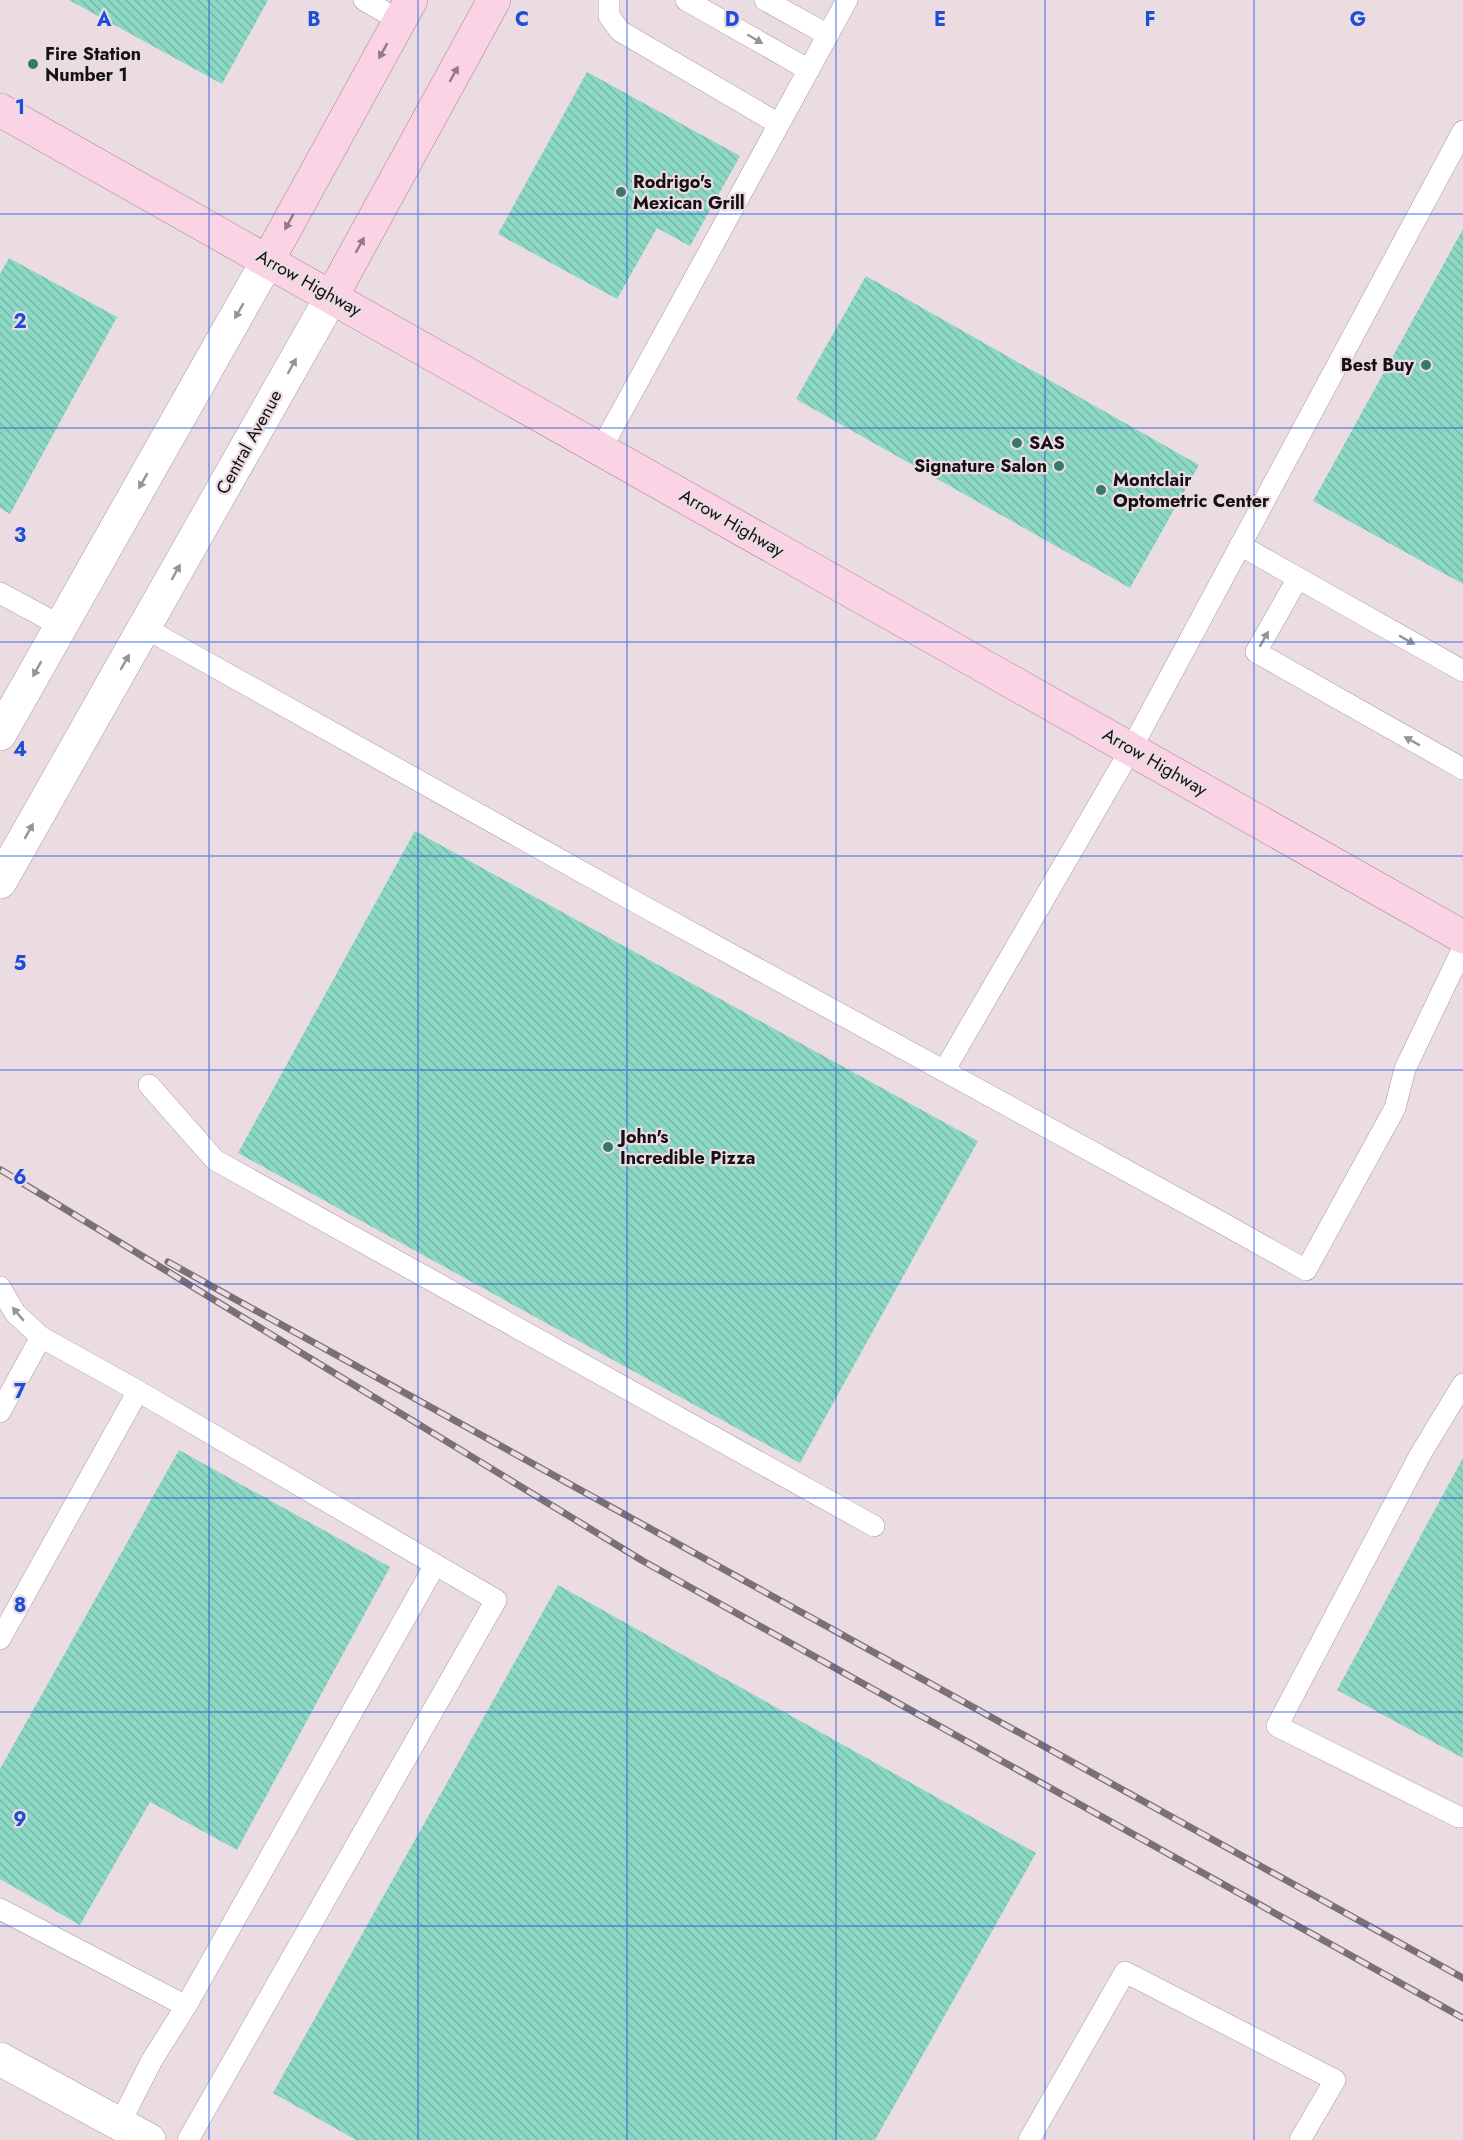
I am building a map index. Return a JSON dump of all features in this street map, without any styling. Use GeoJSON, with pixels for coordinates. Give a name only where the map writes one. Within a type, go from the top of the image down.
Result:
{"type":"FeatureCollection","features":[{"type":"Feature","properties":{"kind":"main road","name":"Central Avenue"},"geometry":{"type":"LineString","coordinates":[[0,882],[332,296],[494,0]]}},
{"type":"Feature","properties":{"kind":"main road"},"geometry":{"type":"LineString","coordinates":[[0,734],[406,11]]}},
{"type":"Feature","properties":{"kind":"main road","name":"Arrow Highway"},"geometry":{"type":"LineString","coordinates":[[0,110],[1463,937]]}},
{"type":"Feature","properties":{"kind":"main road"},"geometry":{"type":"LineString","coordinates":[[0,2059],[149,2140]]}},
{"type":"Feature","properties":{"kind":"lane"},"geometry":{"type":"LineString","coordinates":[[364,0],[406,11]]}},
{"type":"Feature","properties":{"kind":"lane"},"geometry":{"type":"LineString","coordinates":[[609,0],[609,16],[620,31],[779,124]]}},
{"type":"Feature","properties":{"kind":"lane"},"geometry":{"type":"LineString","coordinates":[[686,0],[809,70]]}},
{"type":"Feature","properties":{"kind":"lane"},"geometry":{"type":"LineString","coordinates":[[765,0],[828,35]]}},
{"type":"Feature","properties":{"kind":"lane"},"geometry":{"type":"LineString","coordinates":[[601,449],[847,0]]}},
{"type":"Feature","properties":{"kind":"lane"},"geometry":{"type":"LineString","coordinates":[[944,1071],[1131,749],[1463,131]]}},
{"type":"Feature","properties":{"kind":"lane"},"geometry":{"type":"LineString","coordinates":[[1240,545],[1463,671]]}},
{"type":"Feature","properties":{"kind":"lane"},"geometry":{"type":"LineString","coordinates":[[1298,578],[1256,652],[1463,769]]}},
{"type":"Feature","properties":{"kind":"lane"},"geometry":{"type":"LineString","coordinates":[[0,593],[61,626]]}},
{"type":"Feature","properties":{"kind":"lane"},"geometry":{"type":"LineString","coordinates":[[145,628],[650,910],[1306,1270],[1395,1108],[1406,1069],[1463,948]]}},
{"type":"Feature","properties":{"kind":"lane"},"geometry":{"type":"LineString","coordinates":[[149,1085],[215,1160],[874,1526]]}},
{"type":"Feature","properties":{"kind":"lane"},"geometry":{"type":"LineString","coordinates":[[0,1287],[15,1313],[41,1337],[496,1600],[188,2140]]}},
{"type":"Feature","properties":{"kind":"lane"},"geometry":{"type":"LineString","coordinates":[[0,1412],[41,1337]]}},
{"type":"Feature","properties":{"kind":"lane"},"geometry":{"type":"LineString","coordinates":[[1459,1817],[1277,1726],[1420,1455],[1463,1384]]}},
{"type":"Feature","properties":{"kind":"lane"},"geometry":{"type":"LineString","coordinates":[[0,1639],[138,1391]]}},
{"type":"Feature","properties":{"kind":"lane"},"geometry":{"type":"LineString","coordinates":[[119,2125],[152,2060],[186,2006],[435,1565]]}},
{"type":"Feature","properties":{"kind":"lane"},"geometry":{"type":"LineString","coordinates":[[0,1909],[186,2006]]}},
{"type":"Feature","properties":{"kind":"lane"},"geometry":{"type":"LineString","coordinates":[[1029,2140],[1125,1971],[1335,2080],[1300,2140]]}},
{"type":"Feature","properties":{"kind":"building"},"geometry":{"type":"Polygon","coordinates":[[[69,0],[268,0],[222,84],[69,0]]]}},
{"type":"Feature","properties":{"kind":"building","name":"Rodrigo's Mexican Grill"},"geometry":{"type":"Polygon","coordinates":[[[587,72],[740,156],[690,246],[657,228],[617,299],[498,234],[587,72]]]}},
{"type":"Feature","properties":{"kind":"building","name":"Best Buy"},"geometry":{"type":"Polygon","coordinates":[[[1463,229],[1463,584],[1313,501],[1463,229]]]}},
{"type":"Feature","properties":{"kind":"building"},"geometry":{"type":"Polygon","coordinates":[[[9,258],[117,317],[10,514],[0,508],[0,274],[9,258]]]}},
{"type":"Feature","properties":{"kind":"building"},"geometry":{"type":"Polygon","coordinates":[[[866,276],[1199,465],[1130,588],[796,399],[866,276]]]}},
{"type":"Feature","properties":{"kind":"building","name":"John's Incredible Pizza"},"geometry":{"type":"Polygon","coordinates":[[[415,831],[978,1141],[800,1463],[238,1153],[415,831]]]}},
{"type":"Feature","properties":{"kind":"building"},"geometry":{"type":"Polygon","coordinates":[[[179,1450],[390,1567],[237,1850],[150,1802],[80,1925],[0,1879],[0,1769],[179,1450]]]}},
{"type":"Feature","properties":{"kind":"building"},"geometry":{"type":"Polygon","coordinates":[[[1463,1458],[1463,1758],[1337,1690],[1463,1458]]]}},
{"type":"Feature","properties":{"kind":"building"},"geometry":{"type":"Polygon","coordinates":[[[558,1585],[1036,1853],[875,2140],[356,2140],[273,2093],[558,1585]]]}},
{"type":"Feature","properties":{"kind":"railway"},"geometry":{"type":"LineString","coordinates":[[1,1170],[643,1561],[1463,2018]]}},
{"type":"Feature","properties":{"kind":"railway"},"geometry":{"type":"LineString","coordinates":[[168,1262],[1463,1978]]}},
{"type":"Feature","properties":{"kind":"place","name":"Fire Station Number 1"},"geometry":{"type":"Point","coordinates":[33,64]}},
{"type":"Feature","properties":{"kind":"place","name":"Rodrigo's Mexican Grill"},"geometry":{"type":"Point","coordinates":[621,192]}},
{"type":"Feature","properties":{"kind":"place","name":"Best Buy"},"geometry":{"type":"Point","coordinates":[1426,365]}},
{"type":"Feature","properties":{"kind":"place","name":"SAS"},"geometry":{"type":"Point","coordinates":[1017,443]}},
{"type":"Feature","properties":{"kind":"place","name":"Signature Salon"},"geometry":{"type":"Point","coordinates":[1059,466]}},
{"type":"Feature","properties":{"kind":"place","name":"Montclair Optometric Center"},"geometry":{"type":"Point","coordinates":[1101,490]}},
{"type":"Feature","properties":{"kind":"place","name":"John's Incredible Pizza"},"geometry":{"type":"Point","coordinates":[608,1147]}}]}
